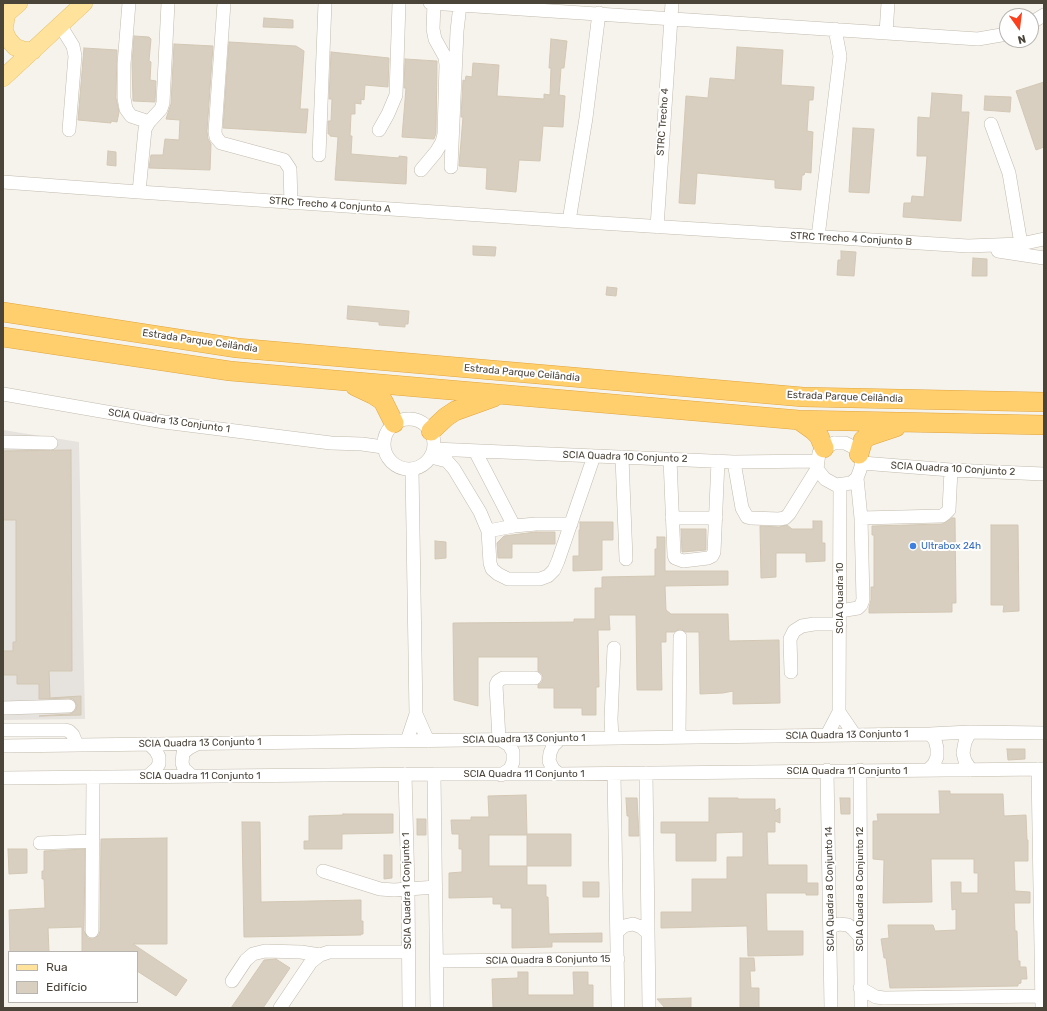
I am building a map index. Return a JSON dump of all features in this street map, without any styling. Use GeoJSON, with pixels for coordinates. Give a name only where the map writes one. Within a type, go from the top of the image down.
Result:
{"type":"FeatureCollection","features":[{"type":"Feature","properties":{"kind":"highway","name":"Estrada Parque Ceilândia"},"geometry":{"type":"LineString","coordinates":[[3,312],[237,348],[803,397],[1041,401]]}},
{"type":"Feature","properties":{"kind":"highway"},"geometry":{"type":"LineString","coordinates":[[3,337],[230,371],[502,395],[799,420],[1044,425]]}},
{"type":"Feature","properties":{"kind":"highway"},"geometry":{"type":"LineString","coordinates":[[342,381],[374,395],[383,402],[394,423]]}},
{"type":"Feature","properties":{"kind":"highway"},"geometry":{"type":"LineString","coordinates":[[432,446],[446,417],[455,411],[502,395]]}},
{"type":"Feature","properties":{"kind":"highway"},"geometry":{"type":"LineString","coordinates":[[799,420],[819,436],[819,459]]}},
{"type":"Feature","properties":{"kind":"highway"},"geometry":{"type":"LineString","coordinates":[[860,459],[863,440],[869,436],[895,427],[927,423]]}},
{"type":"Feature","properties":{"kind":"main road"},"geometry":{"type":"LineString","coordinates":[[3,78],[84,3]]}},
{"type":"Feature","properties":{"kind":"main road"},"geometry":{"type":"LineString","coordinates":[[10,11],[4,30],[8,39],[15,47],[33,51]]}},
{"type":"Feature","properties":{"kind":"street"},"geometry":{"type":"LineString","coordinates":[[129,3],[124,64],[124,98],[126,109],[131,116],[149,122]]}},
{"type":"Feature","properties":{"kind":"street"},"geometry":{"type":"LineString","coordinates":[[139,192],[145,129],[149,122],[161,109],[163,103],[168,3]]}},
{"type":"Feature","properties":{"kind":"street"},"geometry":{"type":"LineString","coordinates":[[224,3],[215,132],[216,137],[221,143],[284,160],[290,169],[291,203]]}},
{"type":"Feature","properties":{"kind":"street"},"geometry":{"type":"LineString","coordinates":[[319,155],[325,3]]}},
{"type":"Feature","properties":{"kind":"street"},"geometry":{"type":"LineString","coordinates":[[379,130],[396,95],[399,3]]}},
{"type":"Feature","properties":{"kind":"street"},"geometry":{"type":"LineString","coordinates":[[430,3],[460,5],[478,4],[978,39],[999,35]]}},
{"type":"Feature","properties":{"kind":"street"},"geometry":{"type":"LineString","coordinates":[[421,170],[436,152],[442,142],[444,134],[446,65],[445,57],[435,39],[433,29],[434,3]]}},
{"type":"Feature","properties":{"kind":"street","name":"STRC Trecho 4"},"geometry":{"type":"LineString","coordinates":[[657,227],[672,3]]}},
{"type":"Feature","properties":{"kind":"street"},"geometry":{"type":"LineString","coordinates":[[886,33],[888,3]]}},
{"type":"Feature","properties":{"kind":"street"},"geometry":{"type":"LineString","coordinates":[[451,167],[457,32],[460,5]]}},
{"type":"Feature","properties":{"kind":"street"},"geometry":{"type":"LineString","coordinates":[[569,222],[586,118],[599,13]]}},
{"type":"Feature","properties":{"kind":"street"},"geometry":{"type":"LineString","coordinates":[[60,25],[73,46],[75,56],[69,130]]}},
{"type":"Feature","properties":{"kind":"street"},"geometry":{"type":"LineString","coordinates":[[818,237],[840,56],[835,29]]}},
{"type":"Feature","properties":{"kind":"street"},"geometry":{"type":"LineString","coordinates":[[991,124],[1009,173],[1021,244]]}},
{"type":"Feature","properties":{"kind":"street","name":"STRC Trecho 4 Conjunto A"},"geometry":{"type":"LineString","coordinates":[[3,182],[657,227]]}},
{"type":"Feature","properties":{"kind":"street","name":"STRC Trecho 4 Conjunto B"},"geometry":{"type":"LineString","coordinates":[[657,227],[968,246],[1021,244],[1044,239]]}},
{"type":"Feature","properties":{"kind":"street"},"geometry":{"type":"LineString","coordinates":[[968,246],[1044,258]]}},
{"type":"Feature","properties":{"kind":"street","name":"SCIA Quadra 13 Conjunto 1"},"geometry":{"type":"LineString","coordinates":[[3,394],[164,422],[331,443],[362,444],[383,447]]}},
{"type":"Feature","properties":{"kind":"street"},"geometry":{"type":"LineString","coordinates":[[432,446],[425,464],[412,469],[401,468],[395,465],[386,456],[383,447],[384,437],[388,429],[394,423],[404,419],[415,419],[424,423],[432,446],[454,469],[480,512],[488,531],[490,563],[492,569],[508,579],[540,579],[548,576],[554,570],[594,456]]}},
{"type":"Feature","properties":{"kind":"street"},"geometry":{"type":"LineString","coordinates":[[3,442],[51,443]]}},
{"type":"Feature","properties":{"kind":"street"},"geometry":{"type":"LineString","coordinates":[[734,462],[742,508],[746,517],[779,519],[785,518],[789,514],[819,459],[834,443],[845,443],[855,448],[860,459],[857,478],[861,518],[863,584],[862,605],[840,618],[802,626],[794,632],[790,639],[791,672]]}},
{"type":"Feature","properties":{"kind":"street","name":"SCIA Quadra 10 Conjunto 2"},"geometry":{"type":"LineString","coordinates":[[432,446],[475,451],[734,462],[819,459]]}},
{"type":"Feature","properties":{"kind":"street"},"geometry":{"type":"LineString","coordinates":[[475,451],[514,526]]}},
{"type":"Feature","properties":{"kind":"street"},"geometry":{"type":"LineString","coordinates":[[622,457],[626,559]]}},
{"type":"Feature","properties":{"kind":"street"},"geometry":{"type":"LineString","coordinates":[[670,459],[674,554],[675,558],[683,561],[704,559],[712,556],[714,552],[718,461]]}},
{"type":"Feature","properties":{"kind":"street"},"geometry":{"type":"LineString","coordinates":[[819,459],[825,479],[836,485],[851,483],[857,478]]}},
{"type":"Feature","properties":{"kind":"street","name":"SCIA Quadra 10 Conjunto 2"},"geometry":{"type":"LineString","coordinates":[[860,459],[950,470],[1044,474]]}},
{"type":"Feature","properties":{"kind":"street"},"geometry":{"type":"LineString","coordinates":[[407,741],[416,714],[412,469]]}},
{"type":"Feature","properties":{"kind":"street"},"geometry":{"type":"LineString","coordinates":[[861,518],[942,516],[949,510],[950,470]]}},
{"type":"Feature","properties":{"kind":"street","name":"SCIA Quadra 10"},"geometry":{"type":"LineString","coordinates":[[827,735],[839,712],[840,485]]}},
{"type":"Feature","properties":{"kind":"street"},"geometry":{"type":"LineString","coordinates":[[672,518],[716,518]]}},
{"type":"Feature","properties":{"kind":"street"},"geometry":{"type":"LineString","coordinates":[[488,531],[536,524],[571,524]]}},
{"type":"Feature","properties":{"kind":"street"},"geometry":{"type":"LineString","coordinates":[[840,555],[862,558]]}},
{"type":"Feature","properties":{"kind":"street"},"geometry":{"type":"LineString","coordinates":[[840,583],[863,584]]}},
{"type":"Feature","properties":{"kind":"street"},"geometry":{"type":"LineString","coordinates":[[679,736],[680,637]]}},
{"type":"Feature","properties":{"kind":"street"},"geometry":{"type":"LineString","coordinates":[[612,738],[611,719],[614,648]]}},
{"type":"Feature","properties":{"kind":"street"},"geometry":{"type":"LineString","coordinates":[[501,775],[510,769],[513,762],[513,752],[509,745],[499,739],[496,689],[498,681],[503,678],[535,678]]}},
{"type":"Feature","properties":{"kind":"street"},"geometry":{"type":"LineString","coordinates":[[3,708],[69,706]]}},
{"type":"Feature","properties":{"kind":"street"},"geometry":{"type":"LineString","coordinates":[[839,712],[854,734]]}},
{"type":"Feature","properties":{"kind":"street"},"geometry":{"type":"LineString","coordinates":[[416,714],[428,741]]}},
{"type":"Feature","properties":{"kind":"street"},"geometry":{"type":"LineString","coordinates":[[3,730],[65,730],[69,731],[73,735],[77,745]]}},
{"type":"Feature","properties":{"kind":"street"},"geometry":{"type":"LineString","coordinates":[[970,732],[965,742],[963,753],[965,761],[971,770]]}},
{"type":"Feature","properties":{"kind":"street","name":"SCIA Quadra 13 Conjunto 1"},"geometry":{"type":"LineString","coordinates":[[3,746],[428,741],[679,736],[930,734],[970,732],[1044,733]]}},
{"type":"Feature","properties":{"kind":"street"},"geometry":{"type":"LineString","coordinates":[[928,770],[934,764],[937,757],[935,740],[930,734]]}},
{"type":"Feature","properties":{"kind":"street"},"geometry":{"type":"LineString","coordinates":[[559,774],[553,769],[549,761],[553,746],[560,738]]}},
{"type":"Feature","properties":{"kind":"street"},"geometry":{"type":"LineString","coordinates":[[192,776],[184,769],[182,763],[183,753],[199,743]]}},
{"type":"Feature","properties":{"kind":"street"},"geometry":{"type":"LineString","coordinates":[[148,776],[159,764],[159,757],[156,751],[149,744]]}},
{"type":"Feature","properties":{"kind":"street"},"geometry":{"type":"LineString","coordinates":[[860,988],[876,997],[884,998],[1042,1002],[1043,902],[1041,769]]}},
{"type":"Feature","properties":{"kind":"street","name":"SCIA Quadra 11 Conjunto 1"},"geometry":{"type":"LineString","coordinates":[[3,778],[405,774],[501,775],[828,770],[1041,769]]}},
{"type":"Feature","properties":{"kind":"street","name":"SCIA Quadra 8 Conjunto 14"},"geometry":{"type":"LineString","coordinates":[[828,770],[831,1008]]}},
{"type":"Feature","properties":{"kind":"street","name":"SCIA Quadra 8 Conjunto 12"},"geometry":{"type":"LineString","coordinates":[[860,770],[860,1008]]}},
{"type":"Feature","properties":{"kind":"street"},"geometry":{"type":"LineString","coordinates":[[646,773],[649,1008]]}},
{"type":"Feature","properties":{"kind":"street","name":"SCIA Quadra 1 Conjunto 1"},"geometry":{"type":"LineString","coordinates":[[405,774],[409,1008]]}},
{"type":"Feature","properties":{"kind":"street"},"geometry":{"type":"LineString","coordinates":[[434,774],[437,1008]]}},
{"type":"Feature","properties":{"kind":"street","name":"SCIA Quadra 8 Conjunto 15"},"geometry":{"type":"LineString","coordinates":[[437,961],[618,959],[614,774]]}},
{"type":"Feature","properties":{"kind":"street"},"geometry":{"type":"LineString","coordinates":[[92,932],[93,777]]}},
{"type":"Feature","properties":{"kind":"street"},"geometry":{"type":"LineString","coordinates":[[40,843],[93,841]]}},
{"type":"Feature","properties":{"kind":"street"},"geometry":{"type":"LineString","coordinates":[[323,871],[380,889],[394,890],[436,887]]}},
{"type":"Feature","properties":{"kind":"street"},"geometry":{"type":"LineString","coordinates":[[617,932],[624,926],[633,924],[648,932]]}},
{"type":"Feature","properties":{"kind":"street"},"geometry":{"type":"LineString","coordinates":[[831,927],[839,924],[848,925],[860,938]]}},
{"type":"Feature","properties":{"kind":"street"},"geometry":{"type":"LineString","coordinates":[[232,981],[246,960],[253,954],[265,951],[301,952],[320,955]]}},
{"type":"Feature","properties":{"kind":"street"},"geometry":{"type":"LineString","coordinates":[[280,1008],[311,962],[320,955],[330,952],[408,952]]}},
{"type":"Feature","properties":{"kind":"street"},"geometry":{"type":"LineString","coordinates":[[618,959],[618,1008]]}},
{"type":"Feature","properties":{"kind":"shaded area"},"geometry":{"type":"Polygon","coordinates":[[[3,430],[79,442],[85,719],[3,720],[3,430]]]}},
{"type":"Feature","properties":{"kind":"building"},"geometry":{"type":"Polygon","coordinates":[[[264,18],[293,20],[293,28],[263,27],[264,18]]]}},
{"type":"Feature","properties":{"kind":"building"},"geometry":{"type":"Polygon","coordinates":[[[134,36],[149,37],[151,39],[149,61],[151,62],[150,80],[156,81],[155,102],[133,101],[132,64],[134,36]]]}},
{"type":"Feature","properties":{"kind":"building"},"geometry":{"type":"Polygon","coordinates":[[[551,39],[567,41],[564,68],[561,68],[559,95],[565,96],[563,127],[543,126],[540,161],[519,160],[516,192],[486,189],[487,168],[459,166],[463,117],[461,117],[463,80],[465,81],[466,76],[472,77],[473,63],[499,65],[497,96],[544,99],[544,94],[550,95],[551,68],[549,68],[551,39]]]}},
{"type":"Feature","properties":{"kind":"building"},"geometry":{"type":"Polygon","coordinates":[[[229,42],[296,46],[304,51],[300,109],[308,109],[306,133],[223,128],[229,42]]]}},
{"type":"Feature","properties":{"kind":"building"},"geometry":{"type":"Polygon","coordinates":[[[174,44],[213,46],[207,131],[208,139],[211,144],[210,170],[149,168],[151,155],[163,155],[165,139],[179,140],[180,120],[166,119],[171,104],[174,44]]]}},
{"type":"Feature","properties":{"kind":"building"},"geometry":{"type":"Polygon","coordinates":[[[737,47],[783,50],[781,85],[814,87],[813,100],[809,100],[807,131],[813,132],[811,173],[805,172],[804,175],[802,175],[801,190],[775,188],[775,180],[697,173],[695,204],[679,203],[686,96],[708,98],[710,78],[735,80],[737,47]]]}},
{"type":"Feature","properties":{"kind":"building"},"geometry":{"type":"Polygon","coordinates":[[[84,48],[117,50],[116,98],[119,112],[117,122],[111,121],[111,123],[78,120],[84,48]]]}},
{"type":"Feature","properties":{"kind":"building"},"geometry":{"type":"Polygon","coordinates":[[[331,52],[389,58],[388,87],[365,85],[364,100],[361,99],[361,104],[355,103],[355,114],[351,114],[351,154],[399,158],[399,156],[407,157],[406,184],[335,180],[338,137],[330,136],[330,134],[328,134],[328,121],[331,121],[332,99],[329,99],[331,52]]]}},
{"type":"Feature","properties":{"kind":"building"},"geometry":{"type":"Polygon","coordinates":[[[405,59],[437,61],[436,133],[434,139],[402,137],[406,88],[404,88],[405,59]]]}},
{"type":"Feature","properties":{"kind":"building"},"geometry":{"type":"Polygon","coordinates":[[[1044,82],[1044,147],[1036,150],[1016,91],[1044,82]]]}},
{"type":"Feature","properties":{"kind":"building"},"geometry":{"type":"Polygon","coordinates":[[[932,93],[962,95],[961,112],[969,112],[961,221],[903,217],[904,203],[911,203],[912,196],[924,197],[927,156],[917,156],[918,117],[930,118],[932,93]]]}},
{"type":"Feature","properties":{"kind":"building"},"geometry":{"type":"Polygon","coordinates":[[[985,96],[1011,97],[1010,112],[984,110],[985,96]]]}},
{"type":"Feature","properties":{"kind":"building"},"geometry":{"type":"Polygon","coordinates":[[[853,128],[874,129],[869,193],[849,192],[853,128]]]}},
{"type":"Feature","properties":{"kind":"building"},"geometry":{"type":"Polygon","coordinates":[[[108,151],[116,152],[116,166],[107,165],[108,151]]]}},
{"type":"Feature","properties":{"kind":"building"},"geometry":{"type":"Polygon","coordinates":[[[473,246],[496,247],[495,256],[473,255],[473,246]]]}},
{"type":"Feature","properties":{"kind":"building"},"geometry":{"type":"Polygon","coordinates":[[[841,251],[856,252],[854,276],[837,275],[838,260],[841,260],[841,251]]]}},
{"type":"Feature","properties":{"kind":"building"},"geometry":{"type":"Polygon","coordinates":[[[973,258],[987,259],[987,276],[972,276],[973,258]]]}},
{"type":"Feature","properties":{"kind":"building"},"geometry":{"type":"Polygon","coordinates":[[[607,287],[617,288],[616,296],[606,295],[607,287]]]}},
{"type":"Feature","properties":{"kind":"building"},"geometry":{"type":"Polygon","coordinates":[[[348,306],[409,311],[408,324],[405,324],[405,327],[379,325],[379,322],[347,319],[348,306]]]}},
{"type":"Feature","properties":{"kind":"building"},"geometry":{"type":"Polygon","coordinates":[[[71,450],[72,671],[49,671],[50,698],[81,696],[81,715],[39,716],[70,714],[76,710],[77,705],[73,699],[69,698],[39,699],[39,684],[17,684],[17,675],[3,675],[3,651],[13,651],[13,642],[16,642],[16,520],[3,520],[3,451],[71,450]]]}},
{"type":"Feature","properties":{"kind":"building"},"geometry":{"type":"Polygon","coordinates":[[[952,518],[955,518],[956,603],[952,603],[952,612],[869,613],[871,587],[874,587],[874,535],[872,535],[872,526],[942,524],[952,518]]]}},
{"type":"Feature","properties":{"kind":"building"},"geometry":{"type":"Polygon","coordinates":[[[813,521],[822,521],[822,543],[825,543],[825,561],[806,562],[806,553],[776,553],[776,577],[761,578],[760,526],[779,527],[787,525],[792,529],[813,529],[813,521]]]}},
{"type":"Feature","properties":{"kind":"building"},"geometry":{"type":"Polygon","coordinates":[[[580,522],[613,522],[613,540],[602,540],[602,570],[573,571],[573,556],[579,556],[580,522]]]}},
{"type":"Feature","properties":{"kind":"building"},"geometry":{"type":"Polygon","coordinates":[[[991,525],[1018,525],[1019,611],[1003,612],[1004,605],[991,605],[991,525]]]}},
{"type":"Feature","properties":{"kind":"building"},"geometry":{"type":"Polygon","coordinates":[[[681,529],[706,529],[706,550],[682,552],[681,529]]]}},
{"type":"Feature","properties":{"kind":"building"},"geometry":{"type":"Polygon","coordinates":[[[536,532],[555,532],[555,544],[512,544],[512,558],[498,558],[497,543],[504,536],[536,532]]]}},
{"type":"Feature","properties":{"kind":"building"},"geometry":{"type":"Polygon","coordinates":[[[657,537],[665,537],[665,571],[728,571],[728,585],[665,586],[666,610],[671,614],[728,614],[729,641],[779,640],[780,703],[733,704],[733,691],[700,694],[699,632],[686,632],[680,629],[674,632],[666,632],[666,642],[661,642],[662,690],[637,690],[636,615],[609,615],[610,630],[598,630],[599,687],[596,687],[596,715],[582,715],[582,708],[554,708],[554,688],[538,688],[538,685],[542,682],[543,678],[542,674],[538,671],[538,657],[478,657],[478,706],[454,700],[453,623],[574,622],[574,619],[595,619],[595,588],[602,588],[602,577],[655,576],[655,549],[657,549],[657,537]]]}},
{"type":"Feature","properties":{"kind":"building"},"geometry":{"type":"Polygon","coordinates":[[[435,541],[446,542],[446,558],[435,559],[435,541]]]}},
{"type":"Feature","properties":{"kind":"building"},"geometry":{"type":"Polygon","coordinates":[[[1007,749],[1025,749],[1025,759],[1008,760],[1007,749]]]}},
{"type":"Feature","properties":{"kind":"building"},"geometry":{"type":"Polygon","coordinates":[[[939,791],[950,791],[950,794],[1003,794],[1004,816],[1026,815],[1028,861],[1014,861],[1015,891],[1030,892],[1030,903],[1014,903],[1018,961],[1020,961],[1020,967],[1026,967],[1027,979],[1021,979],[1021,983],[1018,984],[1018,986],[890,988],[886,958],[884,958],[881,939],[889,938],[888,925],[933,925],[935,931],[956,930],[956,909],[952,910],[951,882],[961,882],[961,893],[978,893],[978,873],[974,873],[974,859],[931,859],[932,902],[883,903],[884,860],[873,859],[873,821],[878,821],[877,814],[940,814],[939,791]]]}},
{"type":"Feature","properties":{"kind":"building"},"geometry":{"type":"Polygon","coordinates":[[[526,795],[527,834],[571,834],[571,866],[527,866],[527,885],[546,885],[546,897],[548,897],[549,934],[602,933],[602,942],[552,942],[552,947],[512,948],[512,908],[501,908],[501,904],[493,904],[493,897],[449,898],[449,873],[462,872],[462,849],[459,849],[459,834],[452,834],[451,820],[471,820],[471,817],[489,817],[488,796],[526,795]],[[489,835],[489,866],[527,866],[527,835],[489,835]]]}},
{"type":"Feature","properties":{"kind":"building"},"geometry":{"type":"Polygon","coordinates":[[[626,798],[637,798],[639,836],[629,836],[629,816],[627,816],[626,798]]]}},
{"type":"Feature","properties":{"kind":"building"},"geometry":{"type":"Polygon","coordinates":[[[709,798],[775,799],[775,811],[780,808],[780,823],[775,821],[775,832],[767,832],[768,865],[807,865],[807,883],[818,883],[818,895],[806,895],[806,893],[766,893],[767,931],[803,931],[803,955],[748,956],[747,926],[661,928],[661,912],[692,912],[692,879],[727,879],[727,857],[743,857],[743,832],[716,833],[716,861],[676,861],[676,833],[661,833],[661,822],[709,822],[709,798]]]}},
{"type":"Feature","properties":{"kind":"building"},"geometry":{"type":"Polygon","coordinates":[[[840,798],[850,798],[850,814],[841,814],[840,798]]]}},
{"type":"Feature","properties":{"kind":"building"},"geometry":{"type":"Polygon","coordinates":[[[393,814],[393,833],[342,834],[342,849],[304,849],[304,841],[309,841],[309,816],[393,814]]]}},
{"type":"Feature","properties":{"kind":"building"},"geometry":{"type":"Polygon","coordinates":[[[417,819],[426,819],[426,835],[417,835],[417,819]]]}},
{"type":"Feature","properties":{"kind":"building"},"geometry":{"type":"Polygon","coordinates":[[[242,822],[260,822],[261,902],[361,900],[361,921],[363,921],[363,934],[244,937],[242,822]]]}},
{"type":"Feature","properties":{"kind":"building"},"geometry":{"type":"Polygon","coordinates":[[[167,838],[167,944],[133,944],[187,980],[176,996],[138,972],[138,951],[82,951],[82,927],[48,928],[49,951],[10,951],[9,910],[45,908],[44,879],[42,879],[42,871],[44,871],[44,851],[85,849],[84,931],[88,938],[92,939],[99,935],[101,839],[167,838]]]}},
{"type":"Feature","properties":{"kind":"building"},"geometry":{"type":"Polygon","coordinates":[[[8,849],[27,849],[27,873],[9,874],[8,849]]]}},
{"type":"Feature","properties":{"kind":"building"},"geometry":{"type":"Polygon","coordinates":[[[384,855],[392,855],[392,878],[384,879],[384,855]]]}},
{"type":"Feature","properties":{"kind":"building"},"geometry":{"type":"Polygon","coordinates":[[[583,882],[599,882],[599,897],[583,897],[583,882]]]}},
{"type":"Feature","properties":{"kind":"building"},"geometry":{"type":"Polygon","coordinates":[[[740,958],[754,958],[755,971],[750,971],[751,988],[759,988],[759,1008],[740,1008],[740,958]]]}},
{"type":"Feature","properties":{"kind":"building"},"geometry":{"type":"Polygon","coordinates":[[[276,959],[290,968],[263,1008],[231,1008],[264,960],[276,959]]]}},
{"type":"Feature","properties":{"kind":"building"},"geometry":{"type":"Polygon","coordinates":[[[518,972],[528,972],[528,995],[574,995],[573,972],[588,972],[588,985],[593,985],[593,1008],[493,1008],[492,979],[518,978],[518,972]]]}},
{"type":"Feature","properties":{"kind":"building"},"geometry":{"type":"Polygon","coordinates":[[[691,998],[691,1008],[665,1008],[657,999],[691,998]]]}},
{"type":"Feature","properties":{"kind":"place","name":"Ultrabox 24h"},"geometry":{"type":"Point","coordinates":[913,546]}}]}
